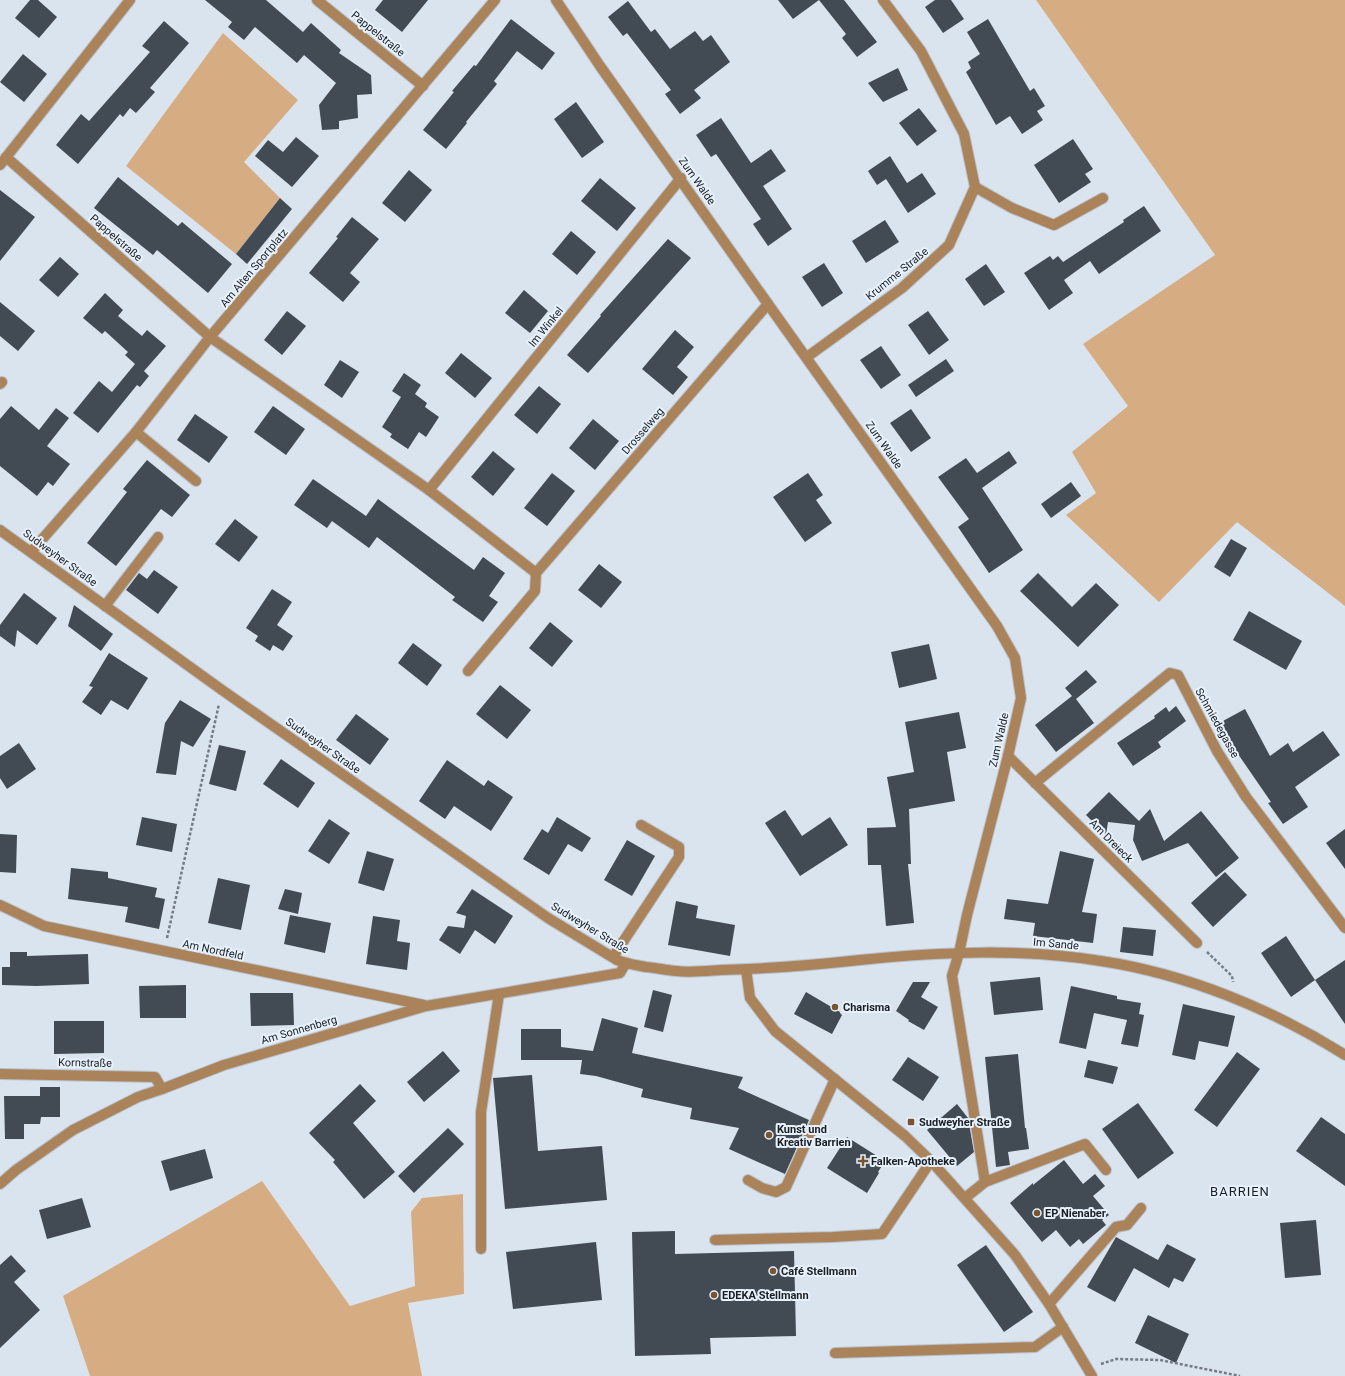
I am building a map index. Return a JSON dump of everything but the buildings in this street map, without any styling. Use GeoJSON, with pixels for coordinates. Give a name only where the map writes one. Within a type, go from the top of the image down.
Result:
{"type":"FeatureCollection","features":[{"type":"Feature","properties":{"kind":"street","name":"Pappelstraße"},"geometry":{"type":"LineString","coordinates":[[130,0],[3,161],[210,338]]}},
{"type":"Feature","properties":{"kind":"street","name":"Pappelstraße"},"geometry":{"type":"LineString","coordinates":[[317,0],[423,86]]}},
{"type":"Feature","properties":{"kind":"street","name":"Am Alten Sportplatz"},"geometry":{"type":"LineString","coordinates":[[31,552],[136,432],[210,338],[495,0]]}},
{"type":"Feature","properties":{"kind":"street","name":"Zum Walde"},"geometry":{"type":"LineString","coordinates":[[556,0],[768,304],[997,626],[1015,658],[1021,698],[1008,756],[952,976],[985,1182]]}},
{"type":"Feature","properties":{"kind":"street"},"geometry":{"type":"LineString","coordinates":[[884,0],[921,51],[964,134],[975,187],[1012,208],[1054,225],[1103,198]]}},
{"type":"Feature","properties":{"kind":"street","name":"Im Winkel"},"geometry":{"type":"LineString","coordinates":[[429,490],[680,178]]}},
{"type":"Feature","properties":{"kind":"street","name":"Krumme Straße"},"geometry":{"type":"LineString","coordinates":[[807,357],[902,288],[949,246],[975,187]]}},
{"type":"Feature","properties":{"kind":"street","name":"Drosselweg"},"geometry":{"type":"LineString","coordinates":[[536,573],[768,304]]}},
{"type":"Feature","properties":{"kind":"street"},"geometry":{"type":"LineString","coordinates":[[210,338],[429,490],[536,573],[535,591],[468,671]]}},
{"type":"Feature","properties":{"kind":"street"},"geometry":{"type":"LineString","coordinates":[[136,432],[196,481]]}},
{"type":"Feature","properties":{"kind":"street","name":"Sudweyher Straße"},"geometry":{"type":"LineString","coordinates":[[0,530],[222,690],[548,918],[613,957],[626,964],[678,972],[746,969]]}},
{"type":"Feature","properties":{"kind":"street"},"geometry":{"type":"LineString","coordinates":[[105,606],[158,537]]}},
{"type":"Feature","properties":{"kind":"street","name":"Schmiedegasse"},"geometry":{"type":"LineString","coordinates":[[1035,783],[1170,673],[1178,675],[1217,751],[1246,797],[1345,928]]}},
{"type":"Feature","properties":{"kind":"street","name":"Am Dreieck"},"geometry":{"type":"LineString","coordinates":[[1008,756],[1198,943]]}},
{"type":"Feature","properties":{"kind":"street"},"geometry":{"type":"LineString","coordinates":[[613,957],[679,857],[679,847],[641,825]]}},
{"type":"Feature","properties":{"kind":"street","name":"Am Nordfeld"},"geometry":{"type":"LineString","coordinates":[[0,905],[44,926],[426,1006]]}},
{"type":"Feature","properties":{"kind":"street","name":"Im Sande"},"geometry":{"type":"LineString","coordinates":[[746,969],[793,967],[959,953],[1002,953],[1057,956],[1101,961],[1150,971],[1199,985],[1235,999],[1296,1027],[1345,1056]]}},
{"type":"Feature","properties":{"kind":"street","name":"Am Sonnenberg"},"geometry":{"type":"LineString","coordinates":[[0,1184],[16,1170],[73,1130],[138,1097],[224,1065],[426,1006],[620,973],[626,964]]}},
{"type":"Feature","properties":{"kind":"street"},"geometry":{"type":"LineString","coordinates":[[746,969],[750,998],[775,1031],[905,1136],[931,1161],[1015,1255],[1049,1304],[1090,1372]]}},
{"type":"Feature","properties":{"kind":"street"},"geometry":{"type":"LineString","coordinates":[[481,1249],[481,1112],[499,994]]}},
{"type":"Feature","properties":{"kind":"street","name":"Kornstraße"},"geometry":{"type":"LineString","coordinates":[[0,1074],[155,1077],[162,1089]]}},
{"type":"Feature","properties":{"kind":"street"},"geometry":{"type":"LineString","coordinates":[[748,1180],[762,1188],[776,1192],[786,1187],[835,1079]]}},
{"type":"Feature","properties":{"kind":"street"},"geometry":{"type":"LineString","coordinates":[[965,1198],[985,1182],[1085,1144],[1106,1170]]}},
{"type":"Feature","properties":{"kind":"street"},"geometry":{"type":"LineString","coordinates":[[715,1240],[833,1238],[882,1234],[931,1161]]}},
{"type":"Feature","properties":{"kind":"street"},"geometry":{"type":"LineString","coordinates":[[1049,1304],[1116,1227],[1128,1225],[1141,1208]]}},
{"type":"Feature","properties":{"kind":"street"},"geometry":{"type":"LineString","coordinates":[[836,1353],[1035,1347],[1063,1327]]}},
{"type":"Feature","properties":{"kind":"path"},"geometry":{"type":"LineString","coordinates":[[164,952],[222,690]]}},
{"type":"Feature","properties":{"kind":"path"},"geometry":{"type":"LineString","coordinates":[[1198,943],[1232,976],[1235,999]]}},
{"type":"Feature","properties":{"kind":"path"},"geometry":{"type":"LineString","coordinates":[[1090,1372],[1116,1359],[1160,1360],[1240,1376]]}},
{"type":"Feature","properties":{"kind":"shaded area"},"geometry":{"type":"Polygon","coordinates":[[[1036,0],[1345,0],[1345,606],[1237,522],[1159,602],[1066,515],[1096,493],[1072,452],[1128,406],[1083,344],[1215,255],[1036,0]]]}},
{"type":"Feature","properties":{"kind":"shaded area"},"geometry":{"type":"Polygon","coordinates":[[[223,33],[298,100],[244,162],[280,198],[236,254],[126,166],[223,33]]]}},
{"type":"Feature","properties":{"kind":"shaded area"},"geometry":{"type":"Polygon","coordinates":[[[262,1181],[350,1306],[415,1286],[411,1212],[422,1198],[463,1194],[464,1294],[408,1303],[422,1376],[90,1376],[63,1296],[262,1181]]]}},
{"type":"Feature","properties":{"kind":"place","name":"Charisma"},"geometry":{"type":"Point","coordinates":[835,1007]}},
{"type":"Feature","properties":{"kind":"place","name":"Sudweyher Straße"},"geometry":{"type":"Point","coordinates":[911,1122]}},
{"type":"Feature","properties":{"kind":"place","name":"Kunst und Kreativ Barrien"},"geometry":{"type":"Point","coordinates":[769,1135]}},
{"type":"Feature","properties":{"kind":"place","name":"Falken-Apotheke"},"geometry":{"type":"Point","coordinates":[863,1161]}},
{"type":"Feature","properties":{"kind":"place","name":"EP Nienaber"},"geometry":{"type":"Point","coordinates":[1037,1213]}},
{"type":"Feature","properties":{"kind":"place","name":"Café Stellmann"},"geometry":{"type":"Point","coordinates":[773,1271]}},
{"type":"Feature","properties":{"kind":"place","name":"EDEKA Stellmann"},"geometry":{"type":"Point","coordinates":[714,1295]}},
{"type":"Feature","properties":{"kind":"district","name":"BARRIEN"},"geometry":{"type":"Point","coordinates":[1240,1191]}}]}
